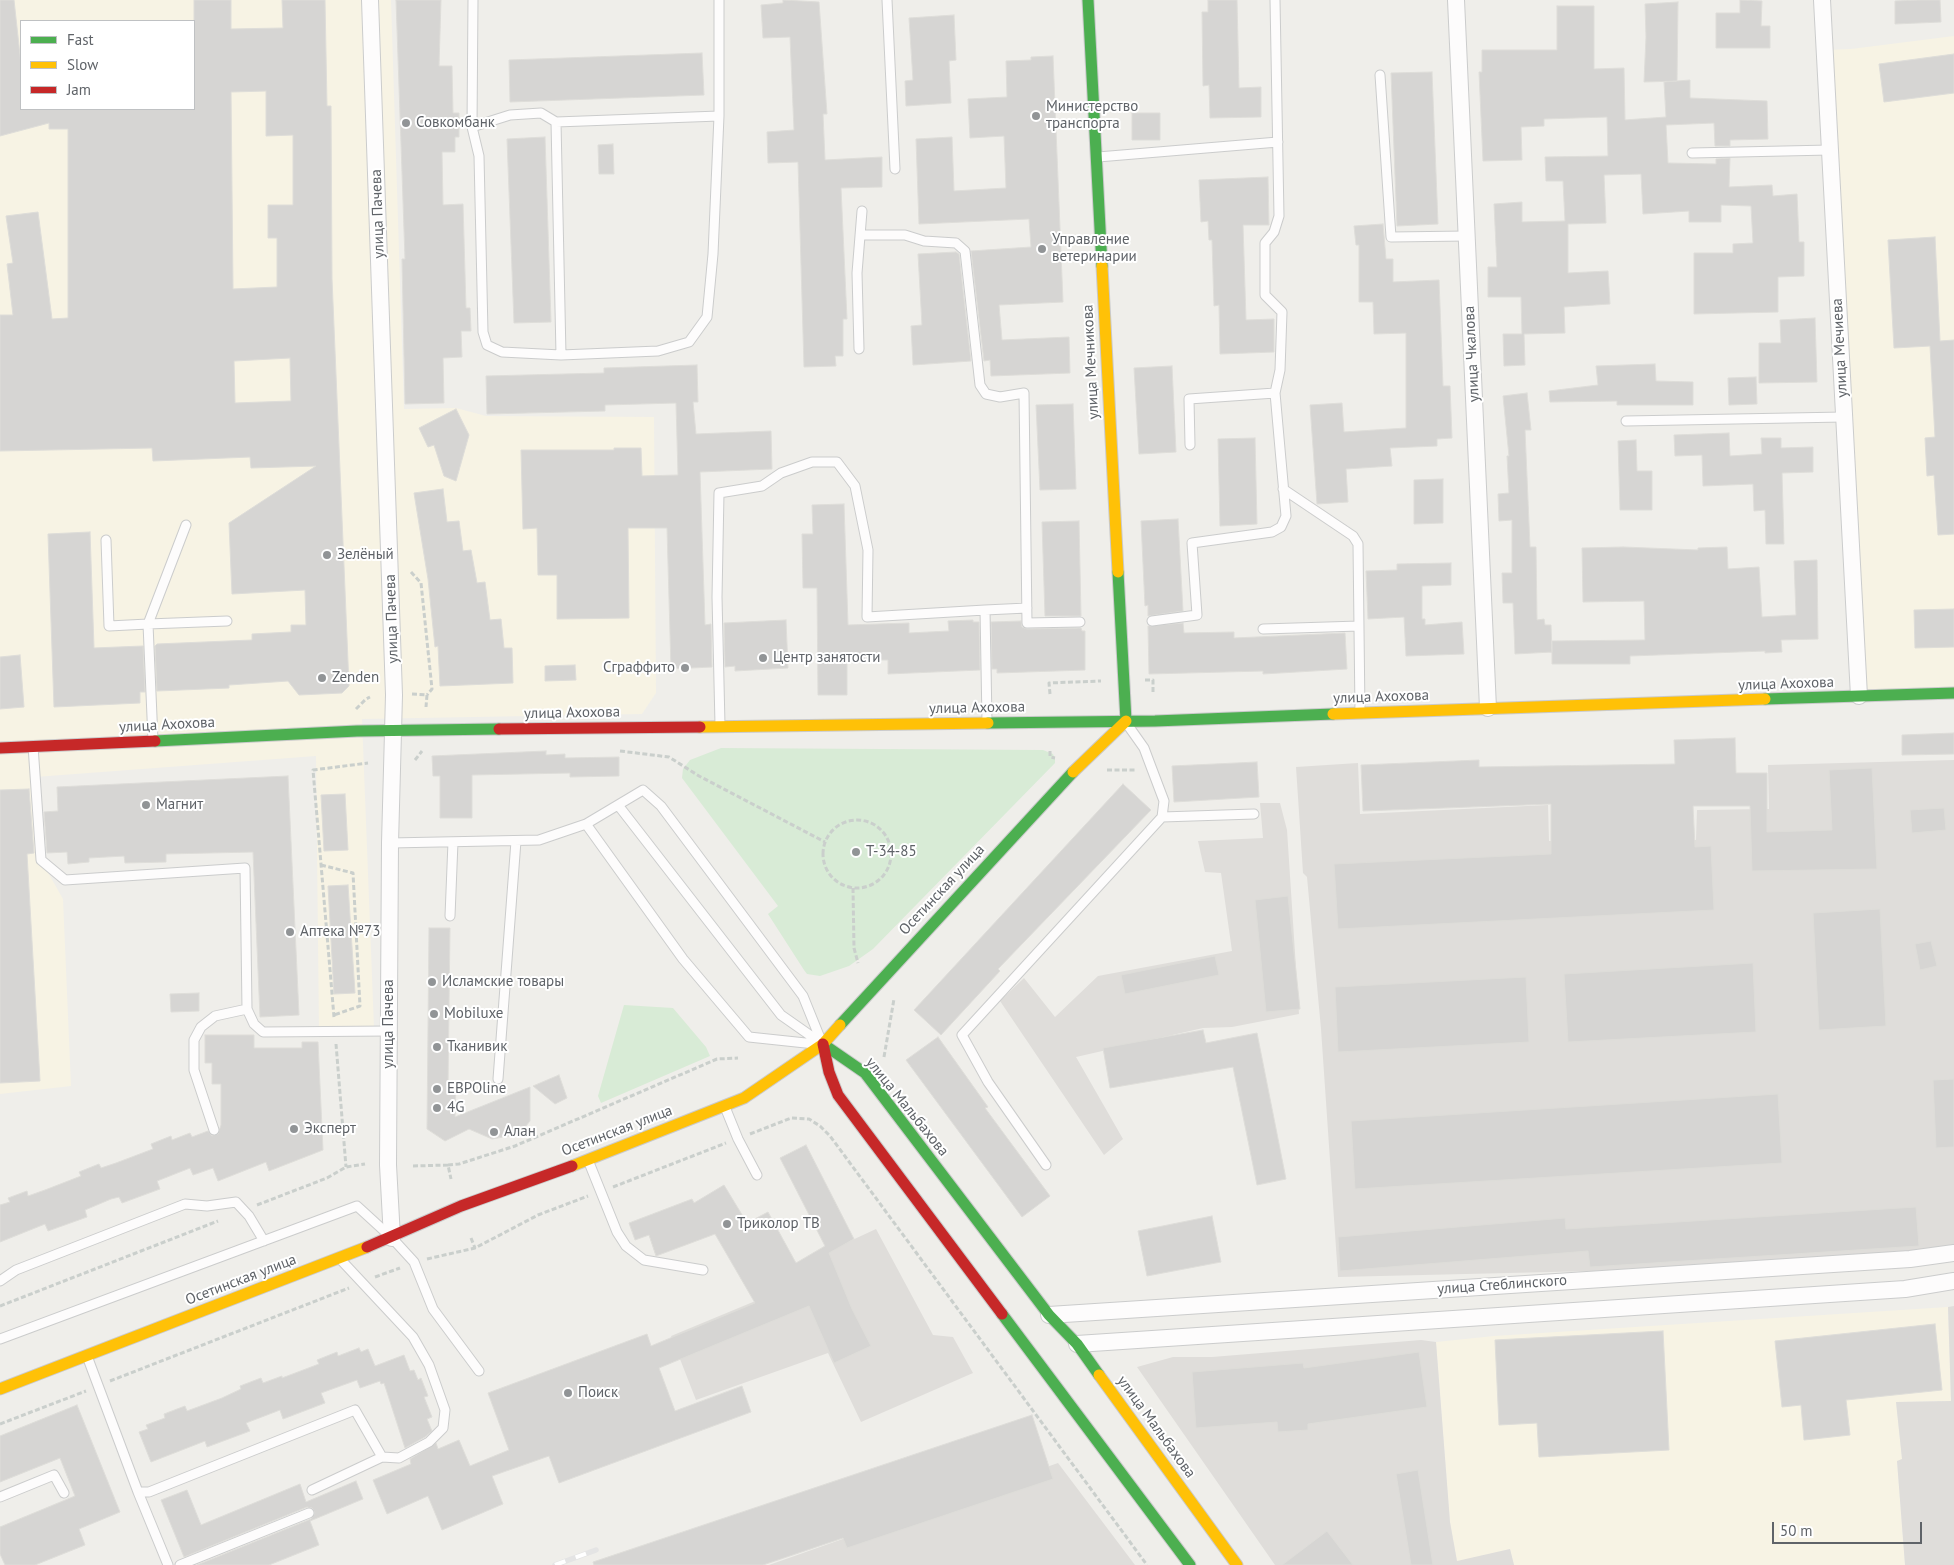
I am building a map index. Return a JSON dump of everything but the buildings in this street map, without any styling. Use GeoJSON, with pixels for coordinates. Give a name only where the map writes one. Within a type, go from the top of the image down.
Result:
{"type":"FeatureCollection","features":[{"type":"Feature","properties":{"kind":"main road","name":"улица Мечникова"},"geometry":{"type":"LineString","coordinates":[[1088,0],[1126,721]]}},
{"type":"Feature","properties":{"kind":"main road","name":"улица Ахохова"},"geometry":{"type":"LineString","coordinates":[[0,748],[393,731],[1126,721],[1954,694]]}},
{"type":"Feature","properties":{"kind":"main road","name":"Осетинская улица"},"geometry":{"type":"LineString","coordinates":[[0,1389],[392,1238],[461,1206],[526,1184],[744,1098],[823,1044],[1080,764],[1126,721]]}},
{"type":"Feature","properties":{"kind":"main road","name":"улица Мальбахова"},"geometry":{"type":"LineString","coordinates":[[823,1044],[865,1073],[1049,1315],[1077,1344],[1237,1565]]}},
{"type":"Feature","properties":{"kind":"main road"},"geometry":{"type":"LineString","coordinates":[[823,1044],[829,1072],[838,1095],[1190,1565]]}},
{"type":"Feature","properties":{"kind":"street","name":"улица Пачева"},"geometry":{"type":"LineString","coordinates":[[370,0],[394,686],[390,843],[388,1165],[392,1238]]}},
{"type":"Feature","properties":{"kind":"street","name":"улица Чкалова"},"geometry":{"type":"LineString","coordinates":[[1456,0],[1488,708]]}},
{"type":"Feature","properties":{"kind":"street","name":"улица Мечиева"},"geometry":{"type":"LineString","coordinates":[[1822,0],[1859,696]]}},
{"type":"Feature","properties":{"kind":"street","name":"улица Стеблинского"},"geometry":{"type":"LineString","coordinates":[[1049,1315],[1910,1259],[1954,1253]]}},
{"type":"Feature","properties":{"kind":"street","name":"улица Стеблинского"},"geometry":{"type":"LineString","coordinates":[[1077,1344],[1895,1289],[1954,1281]]}},
{"type":"Feature","properties":{"kind":"lane"},"geometry":{"type":"LineString","coordinates":[[473,0],[472,127],[479,156],[483,332],[487,345],[502,352],[561,355],[658,351],[689,342],[707,317],[713,254],[718,116],[719,0]]}},
{"type":"Feature","properties":{"kind":"lane"},"geometry":{"type":"LineString","coordinates":[[887,0],[895,169]]}},
{"type":"Feature","properties":{"kind":"lane"},"geometry":{"type":"LineString","coordinates":[[1152,621],[1197,615],[1192,543],[1272,532],[1281,527],[1286,516],[1275,393],[1280,370],[1282,312],[1265,295],[1265,244],[1274,232],[1279,216],[1275,0]]}},
{"type":"Feature","properties":{"kind":"lane"},"geometry":{"type":"LineString","coordinates":[[1380,75],[1391,237],[1467,236]]}},
{"type":"Feature","properties":{"kind":"lane"},"geometry":{"type":"LineString","coordinates":[[472,127],[510,115],[540,113],[556,122],[718,116]]}},
{"type":"Feature","properties":{"kind":"lane"},"geometry":{"type":"LineString","coordinates":[[556,122],[561,355]]}},
{"type":"Feature","properties":{"kind":"lane"},"geometry":{"type":"LineString","coordinates":[[1095,157],[1278,142]]}},
{"type":"Feature","properties":{"kind":"lane"},"geometry":{"type":"LineString","coordinates":[[1692,153],[1830,150]]}},
{"type":"Feature","properties":{"kind":"lane"},"geometry":{"type":"LineString","coordinates":[[859,349],[857,272],[862,211]]}},
{"type":"Feature","properties":{"kind":"lane"},"geometry":{"type":"LineString","coordinates":[[860,235],[905,235],[924,241],[956,243],[966,251],[980,385],[986,394],[1000,397],[1024,393],[1027,623],[1080,622]]}},
{"type":"Feature","properties":{"kind":"lane"},"geometry":{"type":"LineString","coordinates":[[1190,445],[1188,399],[1275,393]]}},
{"type":"Feature","properties":{"kind":"lane"},"geometry":{"type":"LineString","coordinates":[[1626,421],[1844,417]]}},
{"type":"Feature","properties":{"kind":"lane"},"geometry":{"type":"LineString","coordinates":[[720,726],[717,597],[719,493],[762,486],[781,473],[812,462],[837,462],[855,486],[868,550],[867,617],[1026,608]]}},
{"type":"Feature","properties":{"kind":"lane"},"geometry":{"type":"LineString","coordinates":[[1283,489],[1353,536],[1358,544],[1360,572],[1360,713]]}},
{"type":"Feature","properties":{"kind":"lane"},"geometry":{"type":"LineString","coordinates":[[152,741],[148,624],[186,524]]}},
{"type":"Feature","properties":{"kind":"lane"},"geometry":{"type":"LineString","coordinates":[[106,540],[110,626],[226,621]]}},
{"type":"Feature","properties":{"kind":"lane"},"geometry":{"type":"LineString","coordinates":[[985,610],[987,722]]}},
{"type":"Feature","properties":{"kind":"lane"},"geometry":{"type":"LineString","coordinates":[[1263,628],[1359,626]]}},
{"type":"Feature","properties":{"kind":"lane"},"geometry":{"type":"LineString","coordinates":[[1046,1165],[988,1082],[962,1035],[1162,817],[1164,801],[1144,748],[1126,721]]}},
{"type":"Feature","properties":{"kind":"lane"},"geometry":{"type":"LineString","coordinates":[[33,746],[41,860],[65,880],[245,868],[248,1010],[254,1024],[263,1032],[389,1031]]}},
{"type":"Feature","properties":{"kind":"lane"},"geometry":{"type":"LineString","coordinates":[[390,843],[539,840],[586,824],[643,790],[661,806],[803,996],[823,1044]]}},
{"type":"Feature","properties":{"kind":"lane"},"geometry":{"type":"LineString","coordinates":[[618,805],[781,1015],[823,1044]]}},
{"type":"Feature","properties":{"kind":"lane"},"geometry":{"type":"LineString","coordinates":[[1162,817],[1254,814]]}},
{"type":"Feature","properties":{"kind":"lane"},"geometry":{"type":"LineString","coordinates":[[586,824],[683,959],[750,1037],[823,1044]]}},
{"type":"Feature","properties":{"kind":"lane"},"geometry":{"type":"LineString","coordinates":[[498,1079],[516,840]]}},
{"type":"Feature","properties":{"kind":"lane"},"geometry":{"type":"LineString","coordinates":[[450,916],[453,842]]}},
{"type":"Feature","properties":{"kind":"lane"},"geometry":{"type":"LineString","coordinates":[[214,1130],[194,1070],[194,1040],[201,1027],[215,1016],[248,1010]]}},
{"type":"Feature","properties":{"kind":"lane"},"geometry":{"type":"LineString","coordinates":[[724,1106],[738,1139],[757,1175]]}},
{"type":"Feature","properties":{"kind":"lane"},"geometry":{"type":"LineString","coordinates":[[588,1159],[617,1232],[626,1246],[644,1260],[703,1270]]}},
{"type":"Feature","properties":{"kind":"lane"},"geometry":{"type":"LineString","coordinates":[[0,1282],[16,1270],[185,1204],[207,1206],[236,1202],[244,1210],[264,1241]]}},
{"type":"Feature","properties":{"kind":"lane"},"geometry":{"type":"LineString","coordinates":[[0,1339],[357,1206],[392,1238],[414,1262],[433,1309],[479,1371]]}},
{"type":"Feature","properties":{"kind":"lane"},"geometry":{"type":"LineString","coordinates":[[312,1490],[382,1456],[399,1458],[429,1442],[443,1428],[445,1410],[429,1365],[413,1337],[339,1258]]}},
{"type":"Feature","properties":{"kind":"lane"},"geometry":{"type":"LineString","coordinates":[[86,1355],[168,1565]]}},
{"type":"Feature","properties":{"kind":"lane"},"geometry":{"type":"LineString","coordinates":[[138,1492],[149,1492],[356,1410],[382,1456]]}},
{"type":"Feature","properties":{"kind":"lane"},"geometry":{"type":"LineString","coordinates":[[0,1497],[54,1475],[64,1493]]}},
{"type":"Feature","properties":{"kind":"lane"},"geometry":{"type":"LineString","coordinates":[[180,1565],[309,1514]]}},
{"type":"Feature","properties":{"kind":"path"},"geometry":{"type":"LineString","coordinates":[[411,572],[421,583],[432,689],[427,696],[426,707]]}},
{"type":"Feature","properties":{"kind":"path"},"geometry":{"type":"LineString","coordinates":[[1135,680],[1153,680],[1153,694]]}},
{"type":"Feature","properties":{"kind":"path"},"geometry":{"type":"LineString","coordinates":[[1050,694],[1049,684],[1101,681]]}},
{"type":"Feature","properties":{"kind":"path"},"geometry":{"type":"LineString","coordinates":[[409,694],[427,696]]}},
{"type":"Feature","properties":{"kind":"path"},"geometry":{"type":"LineString","coordinates":[[356,712],[356,707],[370,697]]}},
{"type":"Feature","properties":{"kind":"path"},"geometry":{"type":"LineString","coordinates":[[1050,751],[1050,757],[1055,758]]}},
{"type":"Feature","properties":{"kind":"path"},"geometry":{"type":"LineString","coordinates":[[626,752],[669,757],[699,776],[825,842]]}},
{"type":"Feature","properties":{"kind":"path"},"geometry":{"type":"LineString","coordinates":[[358,755],[359,763]]}},
{"type":"Feature","properties":{"kind":"path"},"geometry":{"type":"LineString","coordinates":[[346,1168],[313,770],[368,763]]}},
{"type":"Feature","properties":{"kind":"path"},"geometry":{"type":"LineString","coordinates":[[1104,770],[1136,770]]}},
{"type":"Feature","properties":{"kind":"path"},"geometry":{"type":"LineString","coordinates":[[856,820],[875,825],[886,836],[891,850],[887,870],[873,884],[854,888],[844,885],[828,872],[824,862],[825,842],[837,826],[856,820]]}},
{"type":"Feature","properties":{"kind":"path"},"geometry":{"type":"LineString","coordinates":[[321,865],[353,873],[360,1006],[333,1015]]}},
{"type":"Feature","properties":{"kind":"path"},"geometry":{"type":"LineString","coordinates":[[854,888],[854,948],[858,963]]}},
{"type":"Feature","properties":{"kind":"path"},"geometry":{"type":"LineString","coordinates":[[884,1057],[894,999]]}},
{"type":"Feature","properties":{"kind":"path"},"geometry":{"type":"LineString","coordinates":[[413,1166],[460,1164],[515,1146],[717,1059],[738,1058]]}},
{"type":"Feature","properties":{"kind":"path"},"geometry":{"type":"LineString","coordinates":[[809,1119],[830,1136],[1147,1565]]}},
{"type":"Feature","properties":{"kind":"path"},"geometry":{"type":"LineString","coordinates":[[0,1306],[327,1178],[346,1168],[365,1164]]}},
{"type":"Feature","properties":{"kind":"path"},"geometry":{"type":"LineString","coordinates":[[448,1165],[451,1179]]}},
{"type":"Feature","properties":{"kind":"path"},"geometry":{"type":"LineString","coordinates":[[536,1209],[538,1215]]}},
{"type":"Feature","properties":{"kind":"path"},"geometry":{"type":"LineString","coordinates":[[471,1238],[475,1248]]}},
{"type":"Feature","properties":{"kind":"shaded area","name":"Зелёный"},"geometry":{"type":"Polygon","coordinates":[[[0,0],[391,0],[404,409],[456,408],[486,416],[654,417],[656,693],[642,714],[362,719],[374,1028],[319,1032],[316,756],[35,777],[41,860],[63,899],[71,1086],[0,1094],[0,0]]]}},
{"type":"Feature","properties":{"kind":"shaded area"},"geometry":{"type":"Polygon","coordinates":[[[1954,36],[1954,693],[1859,696],[1825,50],[1851,49],[1954,36]]]}},
{"type":"Feature","properties":{"kind":"shaded area"},"geometry":{"type":"Polygon","coordinates":[[[1954,760],[1954,1246],[1938,1250],[1593,1271],[1338,1277],[1321,1029],[1307,877],[1303,873],[1296,767],[1358,763],[1360,814],[1548,805],[1549,841],[1696,840],[1697,810],[1769,809],[1768,765],[1954,760]]]}},
{"type":"Feature","properties":{"kind":"shaded area"},"geometry":{"type":"Polygon","coordinates":[[[1260,803],[1280,803],[1287,830],[1299,1014],[1232,1027],[1203,1028],[1076,1057],[1123,1139],[1104,1155],[1000,1001],[1024,978],[1055,1017],[1098,976],[1232,951],[1221,873],[1205,872],[1198,841],[1263,838],[1260,803]]]}},
{"type":"Feature","properties":{"kind":"shaded area"},"geometry":{"type":"Polygon","coordinates":[[[876,1229],[933,1335],[953,1337],[973,1373],[861,1422],[828,1353],[696,1400],[671,1336],[777,1292],[820,1255],[876,1229]]]}},
{"type":"Feature","properties":{"kind":"shaded area"},"geometry":{"type":"Polygon","coordinates":[[[1954,1306],[1954,1565],[1905,1565],[1897,1461],[1902,1459],[1896,1402],[1951,1401],[1948,1307],[1954,1306]]]}},
{"type":"Feature","properties":{"kind":"shaded area"},"geometry":{"type":"Polygon","coordinates":[[[1948,1307],[1951,1401],[1896,1402],[1902,1459],[1897,1462],[1905,1565],[1514,1565],[1510,1549],[1457,1562],[1450,1522],[1436,1342],[1494,1336],[1948,1307]]]}},
{"type":"Feature","properties":{"kind":"shaded area"},"geometry":{"type":"Polygon","coordinates":[[[1421,1340],[1436,1342],[1450,1522],[1457,1561],[1510,1549],[1514,1565],[1275,1565],[1137,1367],[1173,1357],[1212,1357],[1421,1340]]]}},
{"type":"Feature","properties":{"kind":"shaded area"},"geometry":{"type":"Polygon","coordinates":[[[1058,1463],[1135,1565],[769,1565],[1058,1463]]]}},
{"type":"Feature","properties":{"kind":"green space"},"geometry":{"type":"Polygon","coordinates":[[[721,748],[1043,750],[1053,754],[1055,763],[873,949],[849,966],[820,976],[807,974],[804,970],[768,914],[778,906],[682,778],[683,769],[690,760],[721,748]]]}},
{"type":"Feature","properties":{"kind":"green space"},"geometry":{"type":"Polygon","coordinates":[[[624,1005],[673,1008],[706,1047],[710,1056],[601,1103],[598,1096],[624,1005]]]}},
{"type":"Feature","properties":{"kind":"railway"},"geometry":{"type":"LineString","coordinates":[[555,1565],[596,1550]]}},
{"type":"Feature","properties":{"kind":"traffic: fast"},"geometry":{"type":"LineString","coordinates":[[1088,0],[1102,266]]}},
{"type":"Feature","properties":{"kind":"traffic: fast"},"geometry":{"type":"LineString","coordinates":[[1118,572],[1126,721]]}},
{"type":"Feature","properties":{"kind":"traffic: fast"},"geometry":{"type":"LineString","coordinates":[[1765,699],[1954,693]]}},
{"type":"Feature","properties":{"kind":"traffic: fast"},"geometry":{"type":"LineString","coordinates":[[988,723],[1155,721],[1333,714]]}},
{"type":"Feature","properties":{"kind":"traffic: fast"},"geometry":{"type":"LineString","coordinates":[[155,741],[357,731],[499,729]]}},
{"type":"Feature","properties":{"kind":"traffic: fast"},"geometry":{"type":"LineString","coordinates":[[840,1025],[1073,772]]}},
{"type":"Feature","properties":{"kind":"traffic: fast"},"geometry":{"type":"LineString","coordinates":[[823,1044],[865,1073],[1049,1315],[1077,1344],[1099,1375]]}},
{"type":"Feature","properties":{"kind":"traffic: fast"},"geometry":{"type":"LineString","coordinates":[[1002,1314],[1190,1565]]}},
{"type":"Feature","properties":{"kind":"traffic: slow"},"geometry":{"type":"LineString","coordinates":[[1102,266],[1118,572]]}},
{"type":"Feature","properties":{"kind":"traffic: slow"},"geometry":{"type":"LineString","coordinates":[[1333,714],[1765,699]]}},
{"type":"Feature","properties":{"kind":"traffic: slow"},"geometry":{"type":"LineString","coordinates":[[1073,772],[1126,721]]}},
{"type":"Feature","properties":{"kind":"traffic: slow"},"geometry":{"type":"LineString","coordinates":[[700,727],[988,723]]}},
{"type":"Feature","properties":{"kind":"traffic: slow"},"geometry":{"type":"LineString","coordinates":[[572,1166],[744,1098],[823,1044],[840,1025]]}},
{"type":"Feature","properties":{"kind":"traffic: slow"},"geometry":{"type":"LineString","coordinates":[[0,1389],[367,1247]]}},
{"type":"Feature","properties":{"kind":"traffic: slow"},"geometry":{"type":"LineString","coordinates":[[1099,1375],[1237,1565]]}},
{"type":"Feature","properties":{"kind":"traffic: jam"},"geometry":{"type":"LineString","coordinates":[[499,729],[700,727]]}},
{"type":"Feature","properties":{"kind":"traffic: jam"},"geometry":{"type":"LineString","coordinates":[[0,748],[155,741]]}},
{"type":"Feature","properties":{"kind":"traffic: jam"},"geometry":{"type":"LineString","coordinates":[[823,1044],[829,1072],[838,1095],[1002,1314]]}},
{"type":"Feature","properties":{"kind":"traffic: jam"},"geometry":{"type":"LineString","coordinates":[[367,1247],[461,1206],[572,1166]]}},
{"type":"Feature","properties":{"kind":"place","name":"Министерство транспорта"},"geometry":{"type":"Point","coordinates":[1036,116]}},
{"type":"Feature","properties":{"kind":"place","name":"Совкомбанк"},"geometry":{"type":"Point","coordinates":[406,123]}},
{"type":"Feature","properties":{"kind":"place","name":"Управление ветеринарии"},"geometry":{"type":"Point","coordinates":[1042,249]}},
{"type":"Feature","properties":{"kind":"place","name":"Зелёный"},"geometry":{"type":"Point","coordinates":[327,555]}},
{"type":"Feature","properties":{"kind":"place","name":"Центр занятости"},"geometry":{"type":"Point","coordinates":[763,658]}},
{"type":"Feature","properties":{"kind":"place","name":"Сграффито"},"geometry":{"type":"Point","coordinates":[685,668]}},
{"type":"Feature","properties":{"kind":"place","name":"Zenden"},"geometry":{"type":"Point","coordinates":[322,678]}},
{"type":"Feature","properties":{"kind":"place","name":"Магнит"},"geometry":{"type":"Point","coordinates":[146,805]}},
{"type":"Feature","properties":{"kind":"place","name":"Т-34-85"},"geometry":{"type":"Point","coordinates":[856,852]}},
{"type":"Feature","properties":{"kind":"place","name":"Аптека №73"},"geometry":{"type":"Point","coordinates":[290,932]}},
{"type":"Feature","properties":{"kind":"place","name":"Исламские товары"},"geometry":{"type":"Point","coordinates":[432,982]}},
{"type":"Feature","properties":{"kind":"place","name":"Mobiluxe"},"geometry":{"type":"Point","coordinates":[434,1014]}},
{"type":"Feature","properties":{"kind":"place","name":"Тканивик"},"geometry":{"type":"Point","coordinates":[437,1047]}},
{"type":"Feature","properties":{"kind":"place","name":"ЕВРОline"},"geometry":{"type":"Point","coordinates":[437,1089]}},
{"type":"Feature","properties":{"kind":"place","name":"4G"},"geometry":{"type":"Point","coordinates":[437,1108]}},
{"type":"Feature","properties":{"kind":"place","name":"Эксперт"},"geometry":{"type":"Point","coordinates":[294,1129]}},
{"type":"Feature","properties":{"kind":"place","name":"Алан"},"geometry":{"type":"Point","coordinates":[494,1132]}},
{"type":"Feature","properties":{"kind":"place","name":"Триколор ТВ"},"geometry":{"type":"Point","coordinates":[727,1224]}},
{"type":"Feature","properties":{"kind":"place","name":"Поиск"},"geometry":{"type":"Point","coordinates":[568,1393]}}]}
